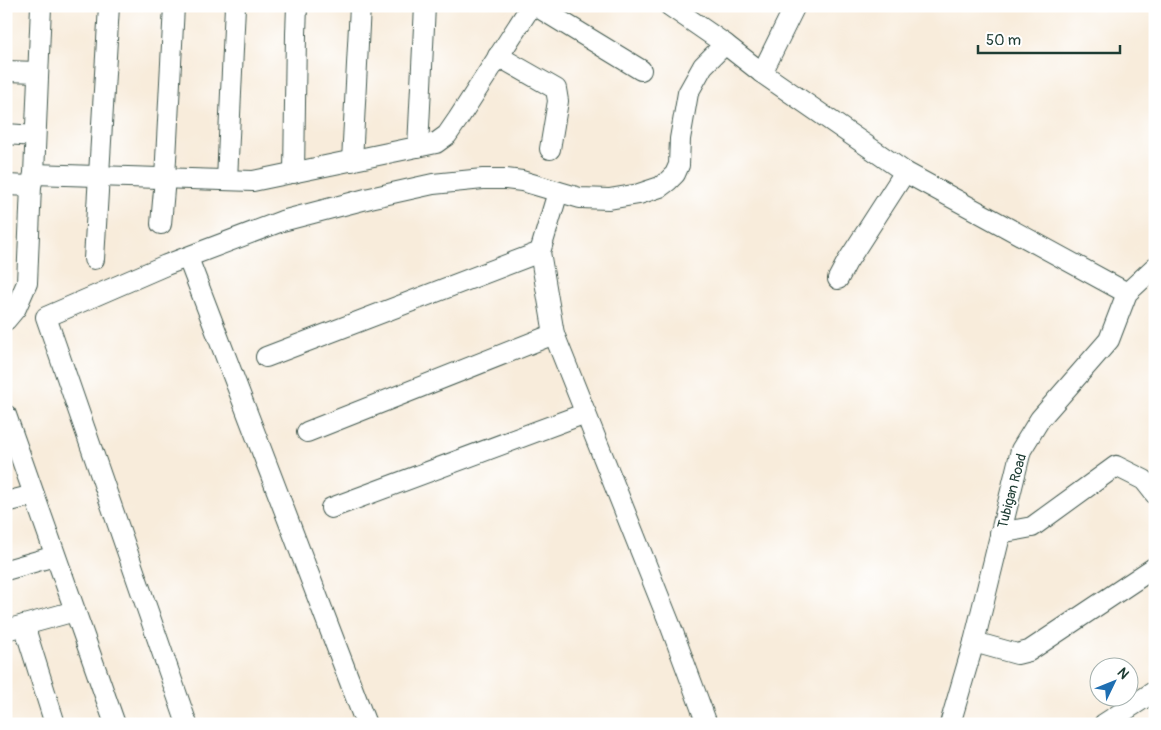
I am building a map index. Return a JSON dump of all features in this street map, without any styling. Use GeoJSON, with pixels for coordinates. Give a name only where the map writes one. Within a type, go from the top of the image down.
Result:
{"type":"FeatureCollection","features":[{"type":"Feature","properties":{"kind":"street"},"geometry":{"type":"LineString","coordinates":[[6,320],[16,308],[27,282],[41,6]]}},
{"type":"Feature","properties":{"kind":"street"},"geometry":{"type":"LineString","coordinates":[[94,259],[109,6]]}},
{"type":"Feature","properties":{"kind":"street"},"geometry":{"type":"LineString","coordinates":[[161,224],[174,6]]}},
{"type":"Feature","properties":{"kind":"street"},"geometry":{"type":"LineString","coordinates":[[227,180],[235,6]]}},
{"type":"Feature","properties":{"kind":"street"},"geometry":{"type":"LineString","coordinates":[[294,173],[297,6]]}},
{"type":"Feature","properties":{"kind":"street"},"geometry":{"type":"LineString","coordinates":[[352,161],[360,6]]}},
{"type":"Feature","properties":{"kind":"street"},"geometry":{"type":"LineString","coordinates":[[418,147],[425,6]]}},
{"type":"Feature","properties":{"kind":"street"},"geometry":{"type":"LineString","coordinates":[[6,185],[32,180],[100,176],[253,181],[436,143],[447,135],[531,6]]}},
{"type":"Feature","properties":{"kind":"street"},"geometry":{"type":"LineString","coordinates":[[536,6],[641,70]]}},
{"type":"Feature","properties":{"kind":"street"},"geometry":{"type":"LineString","coordinates":[[670,6],[725,44],[762,73],[905,172],[1128,293]]}},
{"type":"Feature","properties":{"kind":"street"},"geometry":{"type":"LineString","coordinates":[[762,73],[795,6]]}},
{"type":"Feature","properties":{"kind":"street"},"geometry":{"type":"LineString","coordinates":[[187,724],[46,317],[255,230],[370,198],[434,184],[484,179],[506,179],[522,181],[580,198],[610,199],[639,194],[660,187],[675,174],[678,165],[680,139],[688,93],[703,66],[725,44]]}},
{"type":"Feature","properties":{"kind":"street"},"geometry":{"type":"LineString","coordinates":[[498,56],[556,90],[558,100],[550,149]]}},
{"type":"Feature","properties":{"kind":"street"},"geometry":{"type":"LineString","coordinates":[[6,71],[38,72]]}},
{"type":"Feature","properties":{"kind":"street"},"geometry":{"type":"LineString","coordinates":[[6,134],[35,136]]}},
{"type":"Feature","properties":{"kind":"street"},"geometry":{"type":"LineString","coordinates":[[838,279],[905,172]]}},
{"type":"Feature","properties":{"kind":"street"},"geometry":{"type":"LineString","coordinates":[[558,192],[540,252],[554,334],[671,627],[707,724]]}},
{"type":"Feature","properties":{"kind":"street"},"geometry":{"type":"LineString","coordinates":[[266,357],[540,252]]}},
{"type":"Feature","properties":{"kind":"street"},"geometry":{"type":"LineString","coordinates":[[188,258],[366,724]]}},
{"type":"Feature","properties":{"kind":"street","name":"Tubigan Road"},"geometry":{"type":"LineString","coordinates":[[950,724],[974,642],[1021,450],[1040,419],[1109,340],[1128,293],[1155,267]]}},
{"type":"Feature","properties":{"kind":"street"},"geometry":{"type":"LineString","coordinates":[[307,432],[554,334]]}},
{"type":"Feature","properties":{"kind":"street"},"geometry":{"type":"LineString","coordinates":[[330,508],[586,413]]}},
{"type":"Feature","properties":{"kind":"street"},"geometry":{"type":"LineString","coordinates":[[6,415],[115,724]]}},
{"type":"Feature","properties":{"kind":"street"},"geometry":{"type":"LineString","coordinates":[[1000,533],[1032,528],[1116,466],[1144,480],[1155,494]]}},
{"type":"Feature","properties":{"kind":"street"},"geometry":{"type":"LineString","coordinates":[[6,502],[34,495]]}},
{"type":"Feature","properties":{"kind":"street"},"geometry":{"type":"LineString","coordinates":[[6,570],[56,556]]}},
{"type":"Feature","properties":{"kind":"street"},"geometry":{"type":"LineString","coordinates":[[974,642],[1018,654],[1029,651],[1155,567]]}},
{"type":"Feature","properties":{"kind":"street"},"geometry":{"type":"LineString","coordinates":[[56,724],[15,628],[75,611]]}},
{"type":"Feature","properties":{"kind":"street"},"geometry":{"type":"LineString","coordinates":[[1104,724],[1155,691]]}}]}
